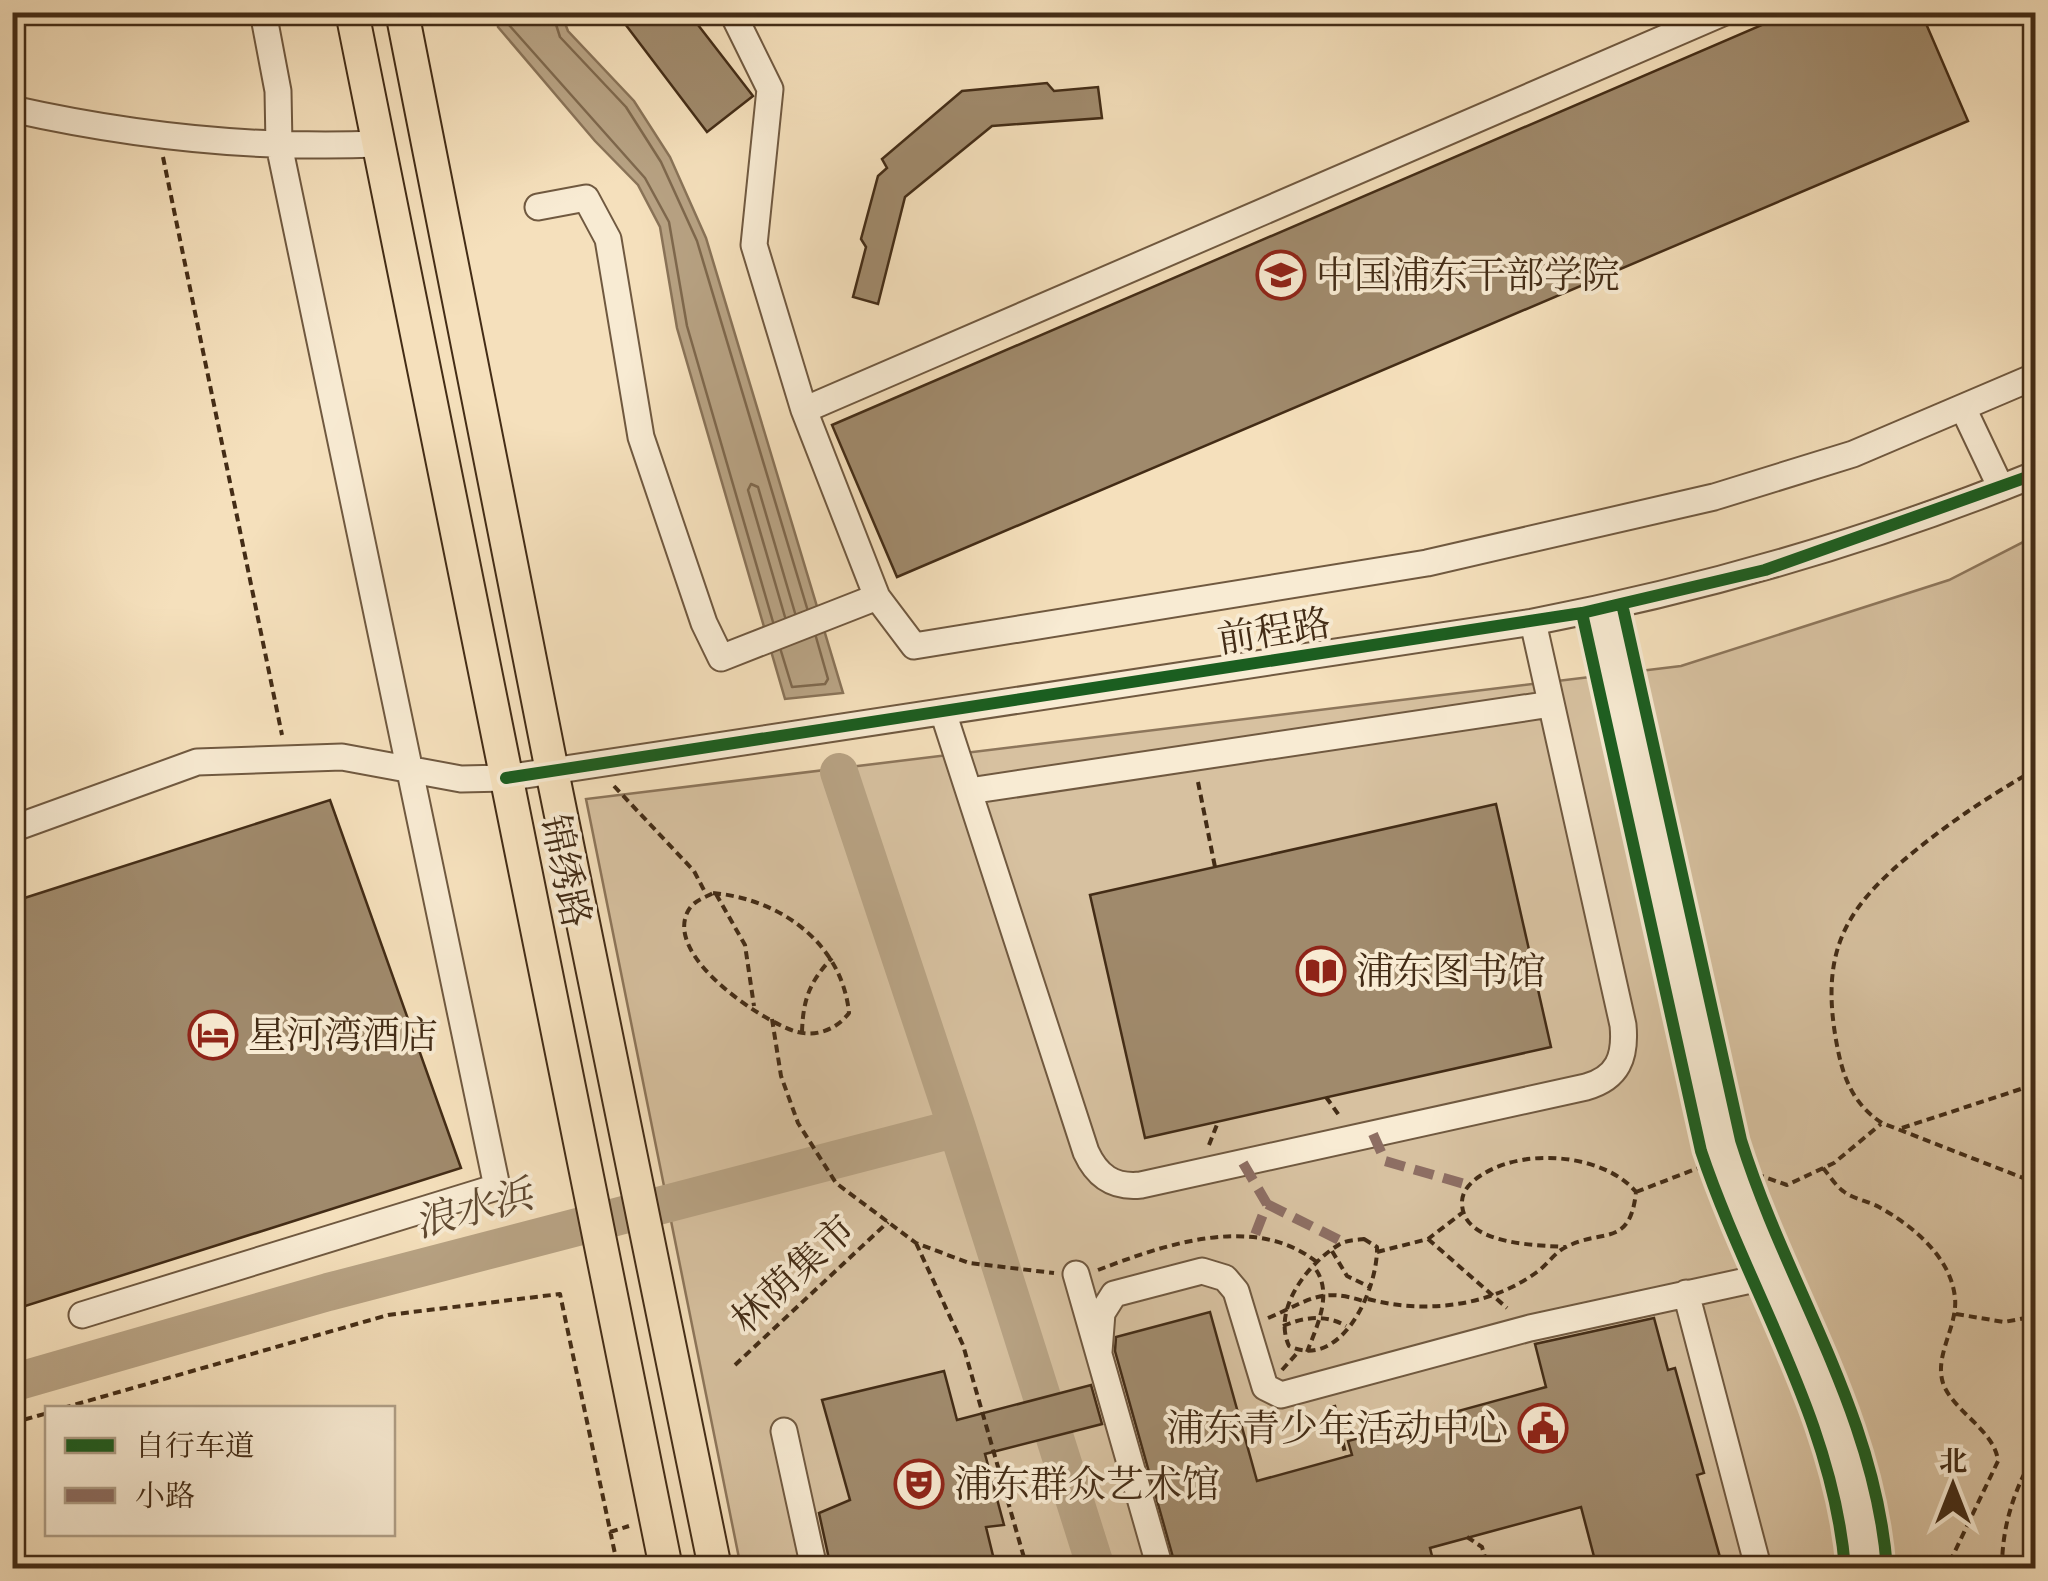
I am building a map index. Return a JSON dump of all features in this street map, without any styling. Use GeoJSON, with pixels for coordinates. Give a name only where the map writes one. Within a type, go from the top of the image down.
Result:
{"type":"FeatureCollection","features":[{"type":"Feature","properties":{"kind":"main road","name":"锦绣路"},"geometry":{"type":"LineString","coordinates":[[352,12],[666,1568]]}},
{"type":"Feature","properties":{"kind":"main road","name":"锦绣路"},"geometry":{"type":"LineString","coordinates":[[402,12],[715,1568]]}},
{"type":"Feature","properties":{"kind":"street"},"geometry":{"type":"LineString","coordinates":[[82,1315],[497,1187],[280,145],[278,91],[263,12]]}},
{"type":"Feature","properties":{"kind":"street"},"geometry":{"type":"LineString","coordinates":[[732,12],[770,88],[754,245],[804,410],[877,597],[914,646],[1427,563],[1714,497],[1853,454],[2036,376]]}},
{"type":"Feature","properties":{"kind":"street"},"geometry":{"type":"LineString","coordinates":[[804,410],[1724,12]]}},
{"type":"Feature","properties":{"kind":"street"},"geometry":{"type":"LineString","coordinates":[[12,109],[92,127],[158,134],[280,145],[378,144]]}},
{"type":"Feature","properties":{"kind":"street"},"geometry":{"type":"LineString","coordinates":[[538,207],[586,198],[608,239],[640,437],[704,623],[721,658],[877,597]]}},
{"type":"Feature","properties":{"kind":"street"},"geometry":{"type":"LineString","coordinates":[[1963,408],[2001,488]]}},
{"type":"Feature","properties":{"kind":"street","name":"前程路"},"geometry":{"type":"LineString","coordinates":[[12,828],[197,762],[342,758],[461,779],[506,778],[1533,622],[1765,570],[2036,474]]}},
{"type":"Feature","properties":{"kind":"street"},"geometry":{"type":"LineString","coordinates":[[1602,608],[1721,1145],[1746,1214],[1832,1411],[1858,1504],[1866,1568]]}},
{"type":"Feature","properties":{"kind":"street"},"geometry":{"type":"LineString","coordinates":[[943,712],[1086,1152],[1106,1179],[1121,1185],[1140,1185],[1586,1087],[1616,1071],[1624,1048],[1623,1025],[1533,622]]}},
{"type":"Feature","properties":{"kind":"street"},"geometry":{"type":"LineString","coordinates":[[969,791],[1551,704]]}},
{"type":"Feature","properties":{"kind":"street"},"geometry":{"type":"LineString","coordinates":[[1098,1352],[1102,1313],[1114,1294],[1202,1272],[1225,1278],[1236,1291],[1265,1388],[1281,1395],[1530,1328],[1751,1280]]}},
{"type":"Feature","properties":{"kind":"street"},"geometry":{"type":"LineString","coordinates":[[1076,1274],[1160,1568]]}},
{"type":"Feature","properties":{"kind":"street"},"geometry":{"type":"LineString","coordinates":[[1686,1293],[1757,1563],[1762,1568]]}},
{"type":"Feature","properties":{"kind":"street"},"geometry":{"type":"LineString","coordinates":[[784,1431],[814,1568]]}},
{"type":"Feature","properties":{"kind":"path"},"geometry":{"type":"LineString","coordinates":[[158,134],[287,759]]}},
{"type":"Feature","properties":{"kind":"path"},"geometry":{"type":"LineString","coordinates":[[1193,758],[1215,867]]}},
{"type":"Feature","properties":{"kind":"path"},"geometry":{"type":"LineString","coordinates":[[596,766],[694,871],[707,896]]}},
{"type":"Feature","properties":{"kind":"path"},"geometry":{"type":"LineString","coordinates":[[2036,768],[1960,813],[1885,875],[1858,903],[1831,976],[1830,998],[1838,1054],[1848,1086],[1867,1114],[2036,1183]]}},
{"type":"Feature","properties":{"kind":"path"},"geometry":{"type":"LineString","coordinates":[[716,894],[745,945],[754,1008]]}},
{"type":"Feature","properties":{"kind":"path"},"geometry":{"type":"LineString","coordinates":[[716,894],[735,895],[777,910],[814,938],[832,958],[847,995],[849,1013],[838,1026],[802,1032],[772,1019],[713,980],[696,961],[684,928],[686,912],[695,902],[716,894]]}},
{"type":"Feature","properties":{"kind":"path"},"geometry":{"type":"LineString","coordinates":[[802,1032],[805,995],[813,978],[832,958]]}},
{"type":"Feature","properties":{"kind":"path"},"geometry":{"type":"LineString","coordinates":[[772,1019],[781,1076],[798,1123],[836,1182],[916,1244],[969,1263],[1033,1272]]}},
{"type":"Feature","properties":{"kind":"path"},"geometry":{"type":"LineString","coordinates":[[1899,1129],[2036,1084]]}},
{"type":"Feature","properties":{"kind":"path"},"geometry":{"type":"LineString","coordinates":[[1752,1172],[1787,1185],[1823,1168],[1882,1123]]}},
{"type":"Feature","properties":{"kind":"path"},"geometry":{"type":"LineString","coordinates":[[1746,1156],[1758,1190]]}},
{"type":"Feature","properties":{"kind":"path"},"geometry":{"type":"LineString","coordinates":[[1521,1160],[1586,1163],[1611,1174],[1636,1192],[1634,1213],[1628,1225],[1612,1235],[1565,1247],[1514,1244],[1480,1232],[1463,1212],[1462,1198],[1468,1185],[1487,1171],[1521,1160]]}},
{"type":"Feature","properties":{"kind":"path"},"geometry":{"type":"LineString","coordinates":[[1636,1192],[1705,1164]]}},
{"type":"Feature","properties":{"kind":"path"},"geometry":{"type":"LineString","coordinates":[[1823,1168],[1843,1192],[1878,1206],[1921,1237],[1952,1277],[1956,1314],[1940,1368],[1943,1384],[1958,1409],[1997,1448],[1998,1461],[1947,1568]]}},
{"type":"Feature","properties":{"kind":"path"},"geometry":{"type":"LineString","coordinates":[[1377,1252],[1428,1239],[1463,1212]]}},
{"type":"Feature","properties":{"kind":"path"},"geometry":{"type":"LineString","coordinates":[[1364,1239],[1377,1248],[1378,1268],[1367,1301],[1346,1327],[1321,1352],[1306,1354],[1289,1346],[1284,1311],[1314,1267],[1332,1251],[1343,1242],[1364,1239]]}},
{"type":"Feature","properties":{"kind":"path"},"geometry":{"type":"LineString","coordinates":[[1428,1239],[1530,1328]]}},
{"type":"Feature","properties":{"kind":"path"},"geometry":{"type":"LineString","coordinates":[[916,1244],[963,1345],[1026,1568]]}},
{"type":"Feature","properties":{"kind":"path"},"geometry":{"type":"LineString","coordinates":[[1284,1311],[1324,1294],[1432,1308],[1476,1300],[1536,1273],[1565,1247]]}},
{"type":"Feature","properties":{"kind":"path"},"geometry":{"type":"LineString","coordinates":[[1332,1251],[1347,1276],[1372,1288]]}},
{"type":"Feature","properties":{"kind":"path"},"geometry":{"type":"LineString","coordinates":[[1306,1354],[1320,1319],[1324,1294],[1321,1276],[1314,1267]]}},
{"type":"Feature","properties":{"kind":"path"},"geometry":{"type":"LineString","coordinates":[[71,1406],[388,1315],[560,1294],[618,1568]]}},
{"type":"Feature","properties":{"kind":"path"},"geometry":{"type":"LineString","coordinates":[[1956,1314],[2004,1322],[2036,1316]]}},
{"type":"Feature","properties":{"kind":"path"},"geometry":{"type":"LineString","coordinates":[[1284,1326],[1300,1319],[1320,1319],[1337,1321],[1346,1327]]}},
{"type":"Feature","properties":{"kind":"path"},"geometry":{"type":"LineString","coordinates":[[12,1423],[45,1414]]}},
{"type":"Feature","properties":{"kind":"path"},"geometry":{"type":"LineString","coordinates":[[2002,1568],[2005,1525],[2014,1496],[2036,1452]]}},
{"type":"Feature","properties":{"kind":"path"},"geometry":{"type":"LineString","coordinates":[[610,1532],[631,1526]]}},
{"type":"Feature","properties":{"kind":"path"},"geometry":{"type":"LineString","coordinates":[[1467,1537],[1482,1547],[1488,1568]]}},
{"type":"Feature","properties":{"kind":"shaded area"},"geometry":{"type":"Polygon","coordinates":[[[2035,536],[2035,1568],[741,1568],[586,799],[1681,666],[1949,580],[2035,536]]]}},
{"type":"Feature","properties":{"kind":"water"},"geometry":{"type":"Polygon","coordinates":[[[497,13],[561,13],[568,31],[634,101],[670,157],[706,238],[843,693],[785,699],[677,328],[660,227],[638,185],[595,141],[498,27],[497,13]]]}},
{"type":"Feature","properties":{"kind":"building"},"geometry":{"type":"Polygon","coordinates":[[[616,12],[688,12],[753,96],[707,132],[616,12]]]}},
{"type":"Feature","properties":{"kind":"building"},"geometry":{"type":"Polygon","coordinates":[[[1792,12],[1921,12],[1968,121],[897,577],[832,425],[1792,12]]]}},
{"type":"Feature","properties":{"kind":"building"},"geometry":{"type":"Polygon","coordinates":[[[1047,83],[1054,91],[1098,87],[1102,118],[992,126],[905,197],[878,304],[853,297],[866,247],[861,239],[878,176],[887,168],[882,159],[962,91],[1047,83]]]}},
{"type":"Feature","properties":{"kind":"building","name":"星河湾酒店"},"geometry":{"type":"Polygon","coordinates":[[[330,800],[461,1168],[19,1308],[12,1289],[12,902],[330,800]]]}},
{"type":"Feature","properties":{"kind":"building","name":"浦东图书馆"},"geometry":{"type":"Polygon","coordinates":[[[1496,804],[1551,1047],[1145,1138],[1090,895],[1496,804]]]}},
{"type":"Feature","properties":{"kind":"building","name":"浦东青少年活动中心"},"geometry":{"type":"Polygon","coordinates":[[[1210,1312],[1257,1481],[1352,1455],[1348,1441],[1546,1387],[1535,1344],[1654,1318],[1668,1370],[1675,1368],[1704,1473],[1697,1475],[1723,1568],[1597,1568],[1581,1507],[1430,1548],[1435,1568],[1176,1568],[1115,1351],[1116,1337],[1210,1312]]]}},
{"type":"Feature","properties":{"kind":"building","name":"浦东群众艺术馆"},"geometry":{"type":"Polygon","coordinates":[[[944,1371],[957,1420],[1091,1385],[1102,1424],[985,1454],[1004,1525],[986,1527],[996,1568],[831,1568],[819,1513],[850,1500],[822,1400],[944,1371]]]}},
{"type":"Feature","properties":{"kind":"waterway"},"geometry":{"type":"LineString","coordinates":[[839,772],[1096,1568]]}},
{"type":"Feature","properties":{"kind":"waterway","name":"浪水浜"},"geometry":{"type":"LineString","coordinates":[[12,1383],[328,1292],[957,1128]]}},
{"type":"Feature","properties":{"kind":"marked path"},"geometry":{"type":"LineString","coordinates":[[1373,1134],[1385,1161],[1468,1185]]}},
{"type":"Feature","properties":{"kind":"marked path"},"geometry":{"type":"LineString","coordinates":[[1243,1163],[1267,1204],[1253,1240]]}},
{"type":"Feature","properties":{"kind":"marked path"},"geometry":{"type":"LineString","coordinates":[[1267,1204],[1343,1242]]}},
{"type":"Feature","properties":{"kind":"cycle path"},"geometry":{"type":"LineString","coordinates":[[506,778],[1582,613],[1765,570],[2036,474]]}},
{"type":"Feature","properties":{"kind":"cycle path"},"geometry":{"type":"LineString","coordinates":[[1622,604],[1741,1140],[1848,1402],[1879,1511],[1887,1568]]}},
{"type":"Feature","properties":{"kind":"cycle path"},"geometry":{"type":"LineString","coordinates":[[1582,613],[1701,1151],[1807,1407],[1837,1513],[1845,1568]]}},
{"type":"Feature","properties":{"kind":"place","name":"中国浦东干部学院"},"geometry":{"type":"Point","coordinates":[1281,275]}},
{"type":"Feature","properties":{"kind":"place","name":"浦东图书馆"},"geometry":{"type":"Point","coordinates":[1321,971]}},
{"type":"Feature","properties":{"kind":"place","name":"星河湾酒店"},"geometry":{"type":"Point","coordinates":[213,1035]}},
{"type":"Feature","properties":{"kind":"place","name":"浦东青少年活动中心"},"geometry":{"type":"Point","coordinates":[1543,1428]}},
{"type":"Feature","properties":{"kind":"place","name":"浦东群众艺术馆"},"geometry":{"type":"Point","coordinates":[919,1484]}}]}
